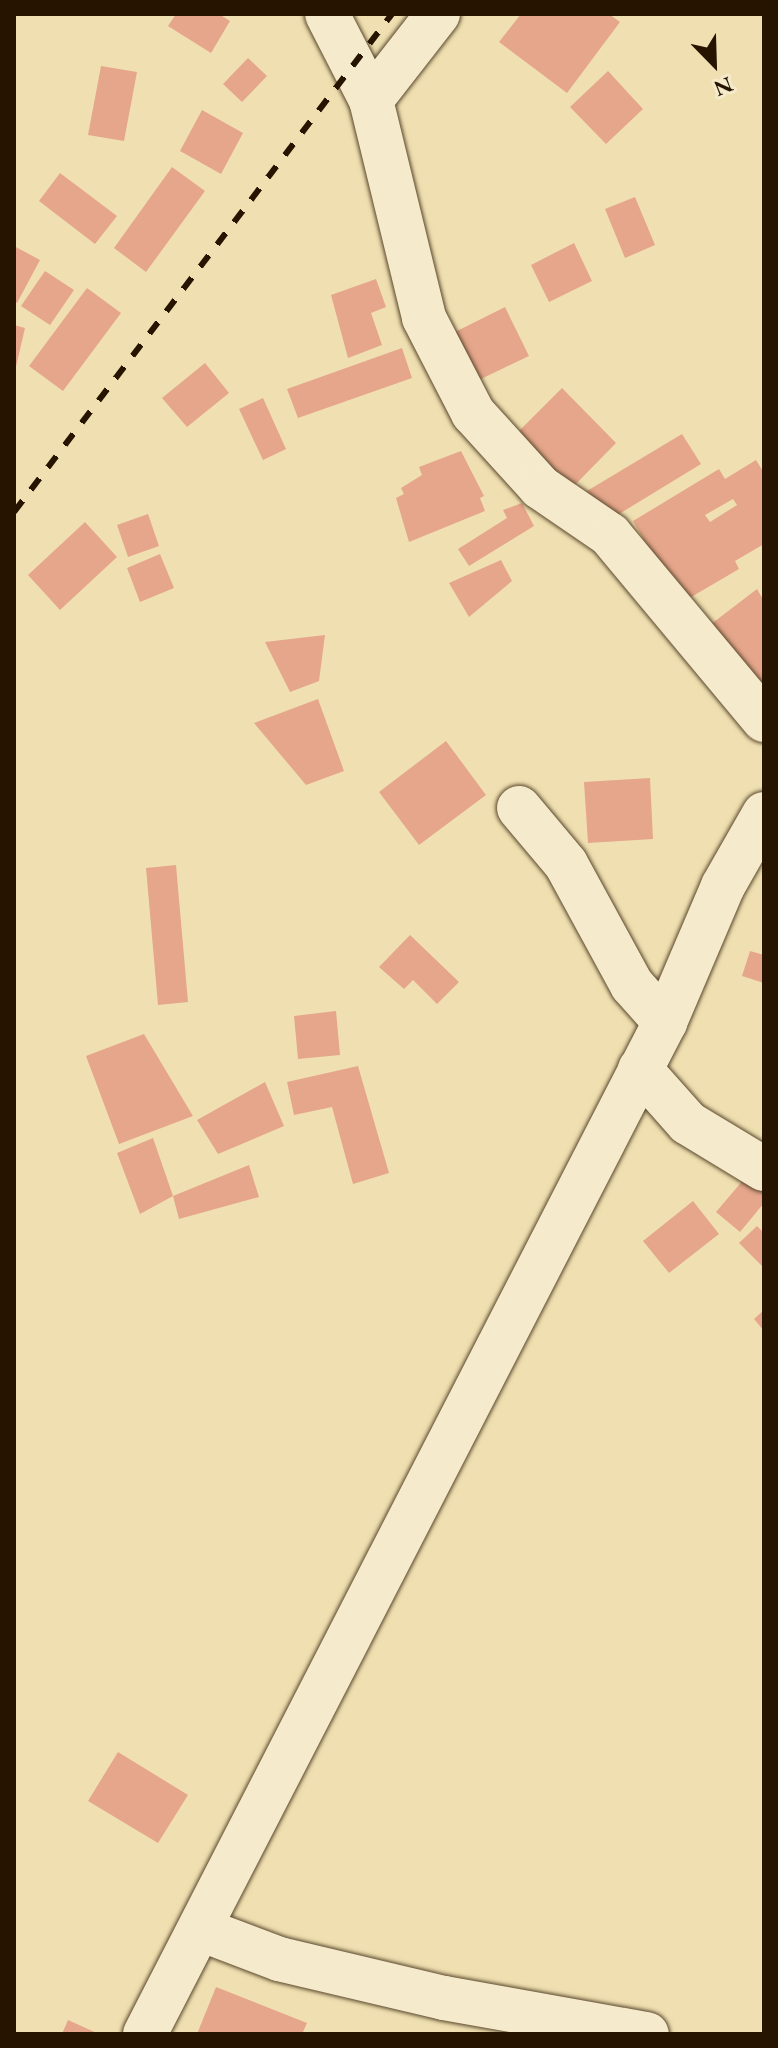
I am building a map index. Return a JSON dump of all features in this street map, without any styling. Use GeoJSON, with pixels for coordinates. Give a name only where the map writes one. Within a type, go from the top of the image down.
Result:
{"type":"FeatureCollection","features":[{"type":"Feature","properties":{"kind":"street"},"geometry":{"type":"LineString","coordinates":[[327,14],[371,100],[424,318],[473,413],[540,487],[610,535],[764,720]]}},
{"type":"Feature","properties":{"kind":"street"},"geometry":{"type":"LineString","coordinates":[[371,100],[438,14]]}},
{"type":"Feature","properties":{"kind":"street"},"geometry":{"type":"LineString","coordinates":[[519,808],[566,864],[632,985],[665,1022]]}},
{"type":"Feature","properties":{"kind":"street"},"geometry":{"type":"LineString","coordinates":[[145,2034],[665,1022],[723,886],[764,814]]}},
{"type":"Feature","properties":{"kind":"street"},"geometry":{"type":"LineString","coordinates":[[640,1069],[688,1123],[764,1169]]}},
{"type":"Feature","properties":{"kind":"street"},"geometry":{"type":"LineString","coordinates":[[200,1929],[279,1959],[429,1994],[647,2034]]}},
{"type":"Feature","properties":{"kind":"building"},"geometry":{"type":"Polygon","coordinates":[[[176,14],[219,14],[230,21],[211,53],[168,26],[176,14]]]}},
{"type":"Feature","properties":{"kind":"building"},"geometry":{"type":"Polygon","coordinates":[[[521,14],[609,14],[620,22],[567,93],[499,42],[521,14]]]}},
{"type":"Feature","properties":{"kind":"building"},"geometry":{"type":"Polygon","coordinates":[[[248,58],[267,76],[242,102],[223,84],[248,58]]]}},
{"type":"Feature","properties":{"kind":"building"},"geometry":{"type":"Polygon","coordinates":[[[101,66],[137,72],[124,141],[88,135],[101,66]]]}},
{"type":"Feature","properties":{"kind":"building"},"geometry":{"type":"Polygon","coordinates":[[[608,71],[643,109],[606,144],[570,107],[608,71]]]}},
{"type":"Feature","properties":{"kind":"building"},"geometry":{"type":"Polygon","coordinates":[[[202,110],[243,133],[221,174],[180,151],[202,110]]]}},
{"type":"Feature","properties":{"kind":"building"},"geometry":{"type":"Polygon","coordinates":[[[172,167],[205,191],[146,272],[114,248],[172,167]]]}},
{"type":"Feature","properties":{"kind":"building"},"geometry":{"type":"Polygon","coordinates":[[[60,173],[117,216],[95,244],[39,201],[60,173]]]}},
{"type":"Feature","properties":{"kind":"building"},"geometry":{"type":"Polygon","coordinates":[[[635,197],[655,245],[625,258],[605,209],[635,197]]]}},
{"type":"Feature","properties":{"kind":"building"},"geometry":{"type":"Polygon","coordinates":[[[574,243],[592,281],[549,302],[531,265],[574,243]]]}},
{"type":"Feature","properties":{"kind":"building"},"geometry":{"type":"Polygon","coordinates":[[[14,246],[40,260],[17,303],[14,302],[14,246]]]}},
{"type":"Feature","properties":{"kind":"building"},"geometry":{"type":"Polygon","coordinates":[[[45,271],[74,290],[50,325],[21,306],[45,271]]]}},
{"type":"Feature","properties":{"kind":"building"},"geometry":{"type":"Polygon","coordinates":[[[376,279],[386,307],[371,313],[382,345],[348,358],[331,295],[376,279]]]}},
{"type":"Feature","properties":{"kind":"building"},"geometry":{"type":"Polygon","coordinates":[[[87,288],[121,313],[63,391],[29,366],[87,288]]]}},
{"type":"Feature","properties":{"kind":"building"},"geometry":{"type":"Polygon","coordinates":[[[505,307],[529,356],[479,380],[455,332],[505,307]]]}},
{"type":"Feature","properties":{"kind":"building"},"geometry":{"type":"Polygon","coordinates":[[[14,325],[25,328],[15,371],[14,371],[14,325]]]}},
{"type":"Feature","properties":{"kind":"building"},"geometry":{"type":"Polygon","coordinates":[[[402,348],[412,378],[298,418],[287,389],[402,348]]]}},
{"type":"Feature","properties":{"kind":"building"},"geometry":{"type":"Polygon","coordinates":[[[205,363],[229,393],[187,427],[162,398],[205,363]]]}},
{"type":"Feature","properties":{"kind":"building"},"geometry":{"type":"Polygon","coordinates":[[[562,388],[616,443],[569,491],[514,436],[562,388]]]}},
{"type":"Feature","properties":{"kind":"building"},"geometry":{"type":"Polygon","coordinates":[[[263,398],[286,449],[263,460],[239,409],[263,398]]]}},
{"type":"Feature","properties":{"kind":"building"},"geometry":{"type":"Polygon","coordinates":[[[682,434],[701,464],[606,522],[587,491],[682,434]]]}},
{"type":"Feature","properties":{"kind":"building"},"geometry":{"type":"Polygon","coordinates":[[[461,451],[484,496],[480,498],[485,511],[409,542],[396,498],[404,494],[401,488],[422,475],[419,467],[461,451]]]}},
{"type":"Feature","properties":{"kind":"building"},"geometry":{"type":"Polygon","coordinates":[[[756,460],[764,473],[764,544],[735,561],[739,569],[681,603],[633,521],[719,469],[725,479],[756,460]],[[733,499],[705,515],[710,522],[737,505],[733,499]]]}},
{"type":"Feature","properties":{"kind":"building"},"geometry":{"type":"Polygon","coordinates":[[[522,503],[534,526],[469,566],[458,549],[507,518],[503,510],[522,503]]]}},
{"type":"Feature","properties":{"kind":"building"},"geometry":{"type":"Polygon","coordinates":[[[148,514],[159,546],[128,557],[117,525],[148,514]]]}},
{"type":"Feature","properties":{"kind":"building"},"geometry":{"type":"Polygon","coordinates":[[[85,522],[117,557],[60,610],[28,575],[85,522]]]}},
{"type":"Feature","properties":{"kind":"building"},"geometry":{"type":"Polygon","coordinates":[[[160,554],[174,588],[140,602],[127,568],[160,554]]]}},
{"type":"Feature","properties":{"kind":"building"},"geometry":{"type":"Polygon","coordinates":[[[501,560],[512,581],[469,617],[449,583],[501,560]]]}},
{"type":"Feature","properties":{"kind":"building"},"geometry":{"type":"Polygon","coordinates":[[[757,589],[764,601],[764,705],[706,628],[757,589]]]}},
{"type":"Feature","properties":{"kind":"building"},"geometry":{"type":"Polygon","coordinates":[[[325,635],[319,681],[290,692],[265,642],[325,635]]]}},
{"type":"Feature","properties":{"kind":"building"},"geometry":{"type":"Polygon","coordinates":[[[318,699],[344,771],[306,785],[254,723],[318,699]]]}},
{"type":"Feature","properties":{"kind":"building"},"geometry":{"type":"Polygon","coordinates":[[[446,741],[486,795],[419,845],[379,792],[446,741]]]}},
{"type":"Feature","properties":{"kind":"building"},"geometry":{"type":"Polygon","coordinates":[[[650,778],[653,839],[588,843],[584,782],[650,778]]]}},
{"type":"Feature","properties":{"kind":"building"},"geometry":{"type":"Polygon","coordinates":[[[176,865],[188,1002],[158,1005],[146,868],[176,865]]]}},
{"type":"Feature","properties":{"kind":"building"},"geometry":{"type":"Polygon","coordinates":[[[410,935],[459,982],[437,1004],[413,980],[404,989],[379,967],[410,935]]]}},
{"type":"Feature","properties":{"kind":"building"},"geometry":{"type":"Polygon","coordinates":[[[750,951],[764,955],[764,983],[742,976],[750,951]]]}},
{"type":"Feature","properties":{"kind":"building"},"geometry":{"type":"Polygon","coordinates":[[[336,1011],[340,1055],[298,1059],[294,1016],[336,1011]]]}},
{"type":"Feature","properties":{"kind":"building"},"geometry":{"type":"Polygon","coordinates":[[[144,1034],[193,1116],[119,1144],[86,1056],[144,1034]]]}},
{"type":"Feature","properties":{"kind":"building"},"geometry":{"type":"Polygon","coordinates":[[[358,1066],[389,1173],[353,1184],[332,1107],[294,1115],[287,1082],[358,1066]]]}},
{"type":"Feature","properties":{"kind":"building"},"geometry":{"type":"Polygon","coordinates":[[[265,1082],[284,1126],[218,1154],[197,1120],[265,1082]]]}},
{"type":"Feature","properties":{"kind":"building"},"geometry":{"type":"Polygon","coordinates":[[[153,1138],[173,1196],[140,1214],[117,1153],[153,1138]]]}},
{"type":"Feature","properties":{"kind":"building"},"geometry":{"type":"Polygon","coordinates":[[[249,1165],[259,1197],[179,1219],[173,1196],[249,1165]]]}},
{"type":"Feature","properties":{"kind":"building"},"geometry":{"type":"Polygon","coordinates":[[[750,1172],[764,1184],[764,1203],[740,1232],[716,1212],[750,1172]]]}},
{"type":"Feature","properties":{"kind":"building"},"geometry":{"type":"Polygon","coordinates":[[[693,1201],[719,1234],[669,1273],[643,1241],[693,1201]]]}},
{"type":"Feature","properties":{"kind":"building"},"geometry":{"type":"Polygon","coordinates":[[[757,1226],[764,1233],[764,1268],[739,1243],[757,1226]]]}},
{"type":"Feature","properties":{"kind":"building"},"geometry":{"type":"Polygon","coordinates":[[[764,1310],[764,1331],[754,1319],[764,1310]]]}},
{"type":"Feature","properties":{"kind":"building"},"geometry":{"type":"Polygon","coordinates":[[[118,1752],[188,1795],[158,1843],[88,1801],[118,1752]]]}},
{"type":"Feature","properties":{"kind":"building"},"geometry":{"type":"Polygon","coordinates":[[[216,1987],[307,2023],[302,2034],[197,2034],[216,1987]]]}},
{"type":"Feature","properties":{"kind":"building"},"geometry":{"type":"Polygon","coordinates":[[[68,2020],[99,2034],[62,2034],[68,2020]]]}},
{"type":"Feature","properties":{"kind":"railway"},"geometry":{"type":"LineString","coordinates":[[14,512],[392,14]]}}]}
